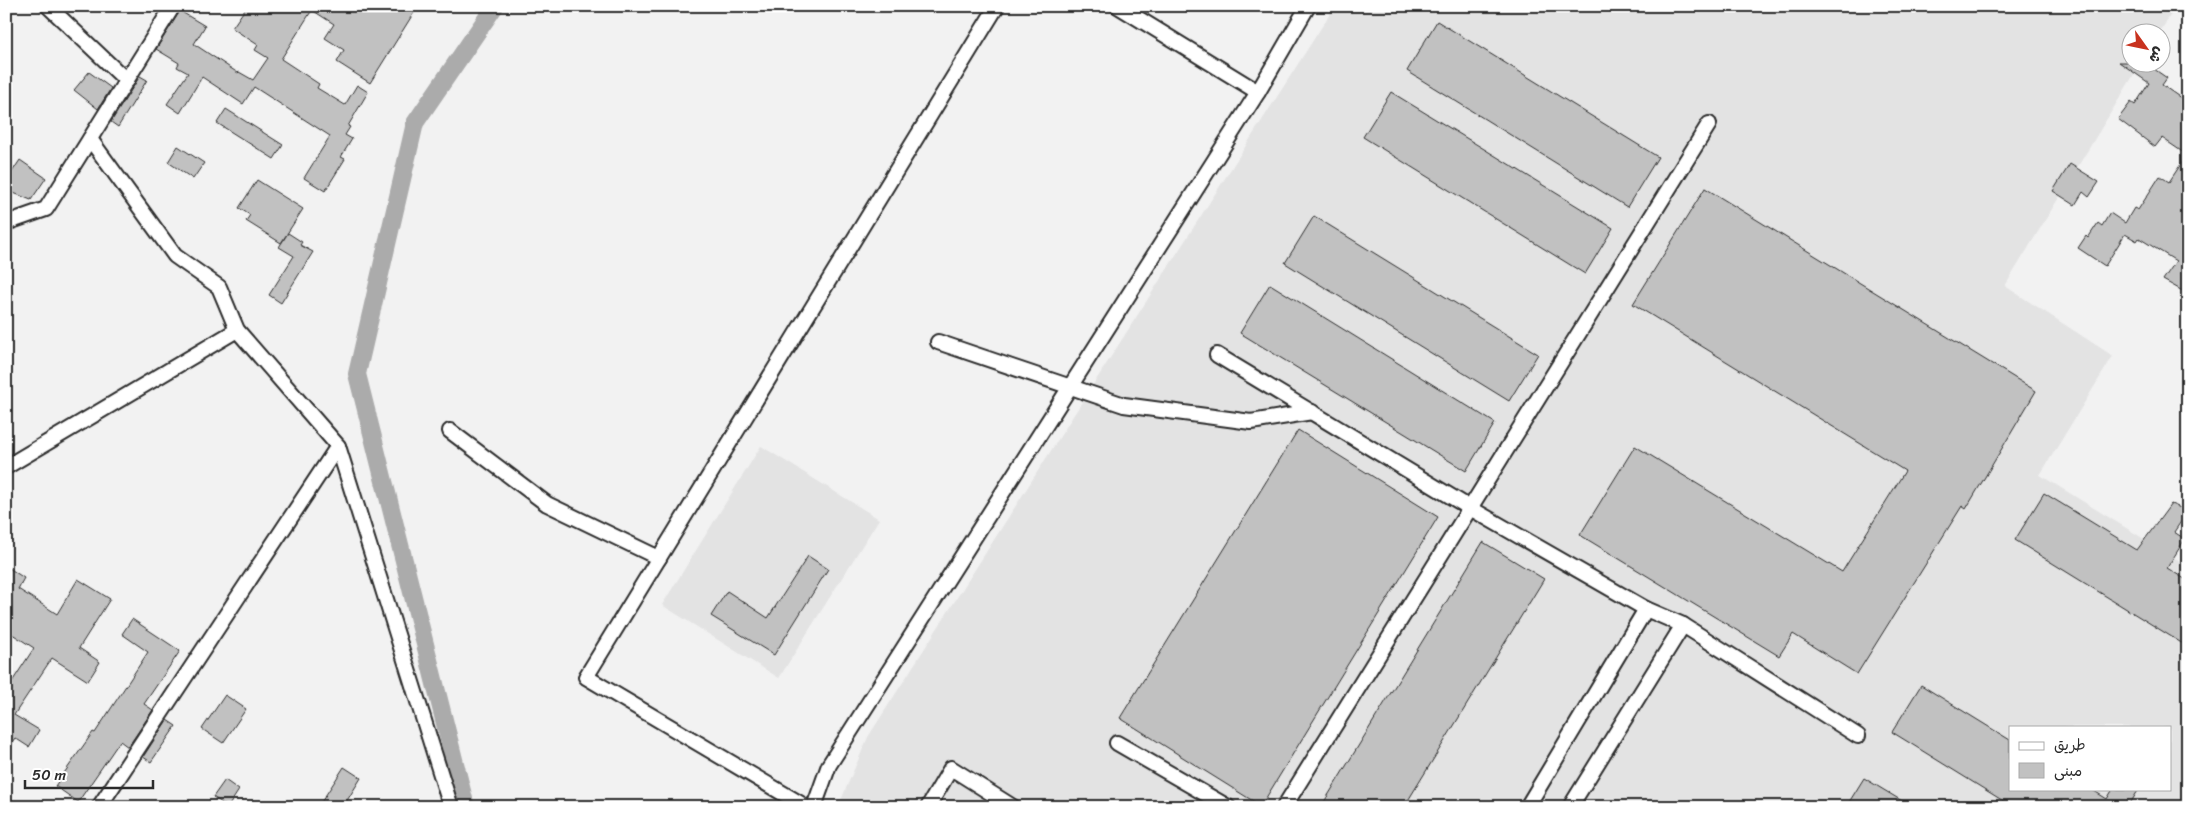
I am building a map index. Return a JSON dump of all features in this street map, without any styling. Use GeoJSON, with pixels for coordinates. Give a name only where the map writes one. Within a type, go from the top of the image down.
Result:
{"type":"FeatureCollection","features":[{"type":"Feature","properties":{"kind":"street"},"geometry":{"type":"LineString","coordinates":[[48,6],[127,81]]}},
{"type":"Feature","properties":{"kind":"street"},"geometry":{"type":"LineString","coordinates":[[6,223],[46,209],[173,6]]}},
{"type":"Feature","properties":{"kind":"street"},"geometry":{"type":"LineString","coordinates":[[806,807],[586,678],[997,6]]}},
{"type":"Feature","properties":{"kind":"street"},"geometry":{"type":"LineString","coordinates":[[1118,6],[1258,92]]}},
{"type":"Feature","properties":{"kind":"street"},"geometry":{"type":"LineString","coordinates":[[814,807],[829,765],[1258,92],[1308,6]]}},
{"type":"Feature","properties":{"kind":"street"},"geometry":{"type":"LineString","coordinates":[[1284,807],[1709,124]]}},
{"type":"Feature","properties":{"kind":"street"},"geometry":{"type":"LineString","coordinates":[[90,139],[175,256],[219,287],[236,330],[338,446],[451,807]]}},
{"type":"Feature","properties":{"kind":"street"},"geometry":{"type":"LineString","coordinates":[[6,467],[236,330]]}},
{"type":"Feature","properties":{"kind":"street"},"geometry":{"type":"LineString","coordinates":[[938,342],[1124,405],[1251,422],[1312,412]]}},
{"type":"Feature","properties":{"kind":"street"},"geometry":{"type":"LineString","coordinates":[[1217,355],[1470,508],[1646,609],[1683,625],[1858,736]]}},
{"type":"Feature","properties":{"kind":"street"},"geometry":{"type":"LineString","coordinates":[[450,431],[547,504],[659,558]]}},
{"type":"Feature","properties":{"kind":"street"},"geometry":{"type":"LineString","coordinates":[[99,807],[338,446]]}},
{"type":"Feature","properties":{"kind":"street"},"geometry":{"type":"LineString","coordinates":[[1527,807],[1646,609]]}},
{"type":"Feature","properties":{"kind":"street"},"geometry":{"type":"LineString","coordinates":[[1570,807],[1683,625]]}},
{"type":"Feature","properties":{"kind":"street"},"geometry":{"type":"LineString","coordinates":[[1118,743],[1228,807]]}},
{"type":"Feature","properties":{"kind":"street"},"geometry":{"type":"LineString","coordinates":[[928,807],[951,768],[1012,807]]}},
{"type":"Feature","properties":{"kind":"shaded area"},"geometry":{"type":"Polygon","coordinates":[[[1335,6],[2176,6],[2166,22],[2122,22],[2122,72],[2136,72],[2005,286],[2113,356],[2040,475],[2188,566],[2188,801],[2184,807],[838,807],[868,737],[1335,6]]]}},
{"type":"Feature","properties":{"kind":"shaded area"},"geometry":{"type":"Polygon","coordinates":[[[761,446],[879,519],[779,678],[662,605],[761,446]]]}},
{"type":"Feature","properties":{"kind":"building"},"geometry":{"type":"Polygon","coordinates":[[[247,6],[418,6],[370,83],[337,62],[344,50],[325,38],[334,24],[312,10],[281,59],[319,84],[317,88],[345,105],[357,85],[368,92],[348,126],[350,127],[345,135],[352,139],[341,157],[345,159],[325,191],[304,178],[330,136],[254,87],[243,104],[202,77],[180,113],[167,104],[188,73],[177,67],[179,63],[156,49],[180,11],[205,26],[194,44],[238,73],[253,80],[268,58],[255,50],[258,45],[232,28],[247,6]]]}},
{"type":"Feature","properties":{"kind":"building"},"geometry":{"type":"Polygon","coordinates":[[[1437,21],[1658,157],[1627,207],[1407,71],[1437,21]]]}},
{"type":"Feature","properties":{"kind":"building"},"geometry":{"type":"Polygon","coordinates":[[[89,72],[111,88],[98,109],[74,90],[89,72]]]}},
{"type":"Feature","properties":{"kind":"building"},"geometry":{"type":"Polygon","coordinates":[[[2133,72],[2158,72],[2167,78],[2162,85],[2188,103],[2188,294],[2163,280],[2176,261],[2139,238],[2137,241],[2125,234],[2105,266],[2078,248],[2086,236],[2088,238],[2098,223],[2102,226],[2110,213],[2125,223],[2134,208],[2138,210],[2160,176],[2169,182],[2187,155],[2162,138],[2155,147],[2118,119],[2131,102],[2135,105],[2149,83],[2133,72]]]}},
{"type":"Feature","properties":{"kind":"building"},"geometry":{"type":"Polygon","coordinates":[[[140,76],[147,80],[118,127],[111,122],[140,76]]]}},
{"type":"Feature","properties":{"kind":"building"},"geometry":{"type":"Polygon","coordinates":[[[1391,92],[1613,228],[1585,274],[1363,137],[1391,92]]]}},
{"type":"Feature","properties":{"kind":"building"},"geometry":{"type":"Polygon","coordinates":[[[226,109],[283,145],[274,159],[217,123],[226,109]]]}},
{"type":"Feature","properties":{"kind":"building"},"geometry":{"type":"Polygon","coordinates":[[[178,146],[204,163],[193,179],[168,162],[178,146]]]}},
{"type":"Feature","properties":{"kind":"building"},"geometry":{"type":"Polygon","coordinates":[[[20,160],[46,178],[31,200],[6,190],[6,181],[20,160]]]}},
{"type":"Feature","properties":{"kind":"building"},"geometry":{"type":"Polygon","coordinates":[[[2070,164],[2099,182],[2089,197],[2083,192],[2075,205],[2053,191],[2070,164]]]}},
{"type":"Feature","properties":{"kind":"building"},"geometry":{"type":"Polygon","coordinates":[[[257,180],[303,209],[281,243],[246,221],[250,215],[239,208],[257,180]]]}},
{"type":"Feature","properties":{"kind":"building"},"geometry":{"type":"Polygon","coordinates":[[[1705,188],[2036,391],[1966,509],[1962,506],[1857,674],[1793,634],[1779,656],[1580,535],[1635,446],[1842,572],[1905,471],[1633,304],[1705,188]]]}},
{"type":"Feature","properties":{"kind":"building"},"geometry":{"type":"Polygon","coordinates":[[[1314,216],[1538,354],[1509,401],[1285,263],[1314,216]]]}},
{"type":"Feature","properties":{"kind":"building"},"geometry":{"type":"Polygon","coordinates":[[[288,233],[302,242],[300,245],[313,252],[281,303],[269,295],[294,256],[279,247],[288,233]]]}},
{"type":"Feature","properties":{"kind":"building"},"geometry":{"type":"Polygon","coordinates":[[[1270,284],[1495,423],[1466,471],[1240,333],[1270,284]]]}},
{"type":"Feature","properties":{"kind":"building"},"geometry":{"type":"Polygon","coordinates":[[[1298,430],[1438,517],[1261,806],[1120,718],[1298,430]]]}},
{"type":"Feature","properties":{"kind":"building"},"geometry":{"type":"Polygon","coordinates":[[[2044,493],[2137,550],[2171,504],[2188,511],[2174,532],[2185,539],[2167,568],[2188,581],[2188,647],[2015,540],[2044,493]]]}},
{"type":"Feature","properties":{"kind":"building"},"geometry":{"type":"Polygon","coordinates":[[[1483,542],[1544,579],[1404,807],[1321,807],[1483,542]]]}},
{"type":"Feature","properties":{"kind":"building"},"geometry":{"type":"Polygon","coordinates":[[[808,556],[828,569],[774,655],[711,616],[727,591],[768,618],[808,556]]]}},
{"type":"Feature","properties":{"kind":"building"},"geometry":{"type":"Polygon","coordinates":[[[6,566],[24,578],[18,589],[57,614],[78,579],[110,599],[79,648],[100,662],[88,681],[52,658],[14,715],[39,730],[29,747],[15,738],[6,750],[6,691],[34,648],[6,630],[6,566]]]}},
{"type":"Feature","properties":{"kind":"building"},"geometry":{"type":"Polygon","coordinates":[[[132,619],[180,651],[144,704],[153,710],[128,747],[120,741],[78,802],[55,786],[93,732],[95,733],[148,652],[122,634],[132,619]]]}},
{"type":"Feature","properties":{"kind":"building"},"geometry":{"type":"Polygon","coordinates":[[[1921,685],[2009,739],[2009,790],[2093,790],[2107,799],[2112,790],[2138,790],[2128,807],[2013,807],[1892,732],[1921,685]]]}},
{"type":"Feature","properties":{"kind":"building"},"geometry":{"type":"Polygon","coordinates":[[[225,695],[246,709],[223,743],[202,729],[225,695]]]}},
{"type":"Feature","properties":{"kind":"building"},"geometry":{"type":"Polygon","coordinates":[[[167,720],[176,726],[151,762],[143,757],[167,720]]]}},
{"type":"Feature","properties":{"kind":"building"},"geometry":{"type":"Polygon","coordinates":[[[344,767],[361,778],[343,807],[318,807],[344,767]]]}},
{"type":"Feature","properties":{"kind":"building"},"geometry":{"type":"Polygon","coordinates":[[[1864,778],[1912,807],[1846,807],[1864,778]]]}},
{"type":"Feature","properties":{"kind":"building"},"geometry":{"type":"Polygon","coordinates":[[[225,780],[239,790],[228,807],[213,797],[225,780]]]}},
{"type":"Feature","properties":{"kind":"waterway"},"geometry":{"type":"LineString","coordinates":[[466,807],[357,374],[415,123],[495,6]]}}]}
